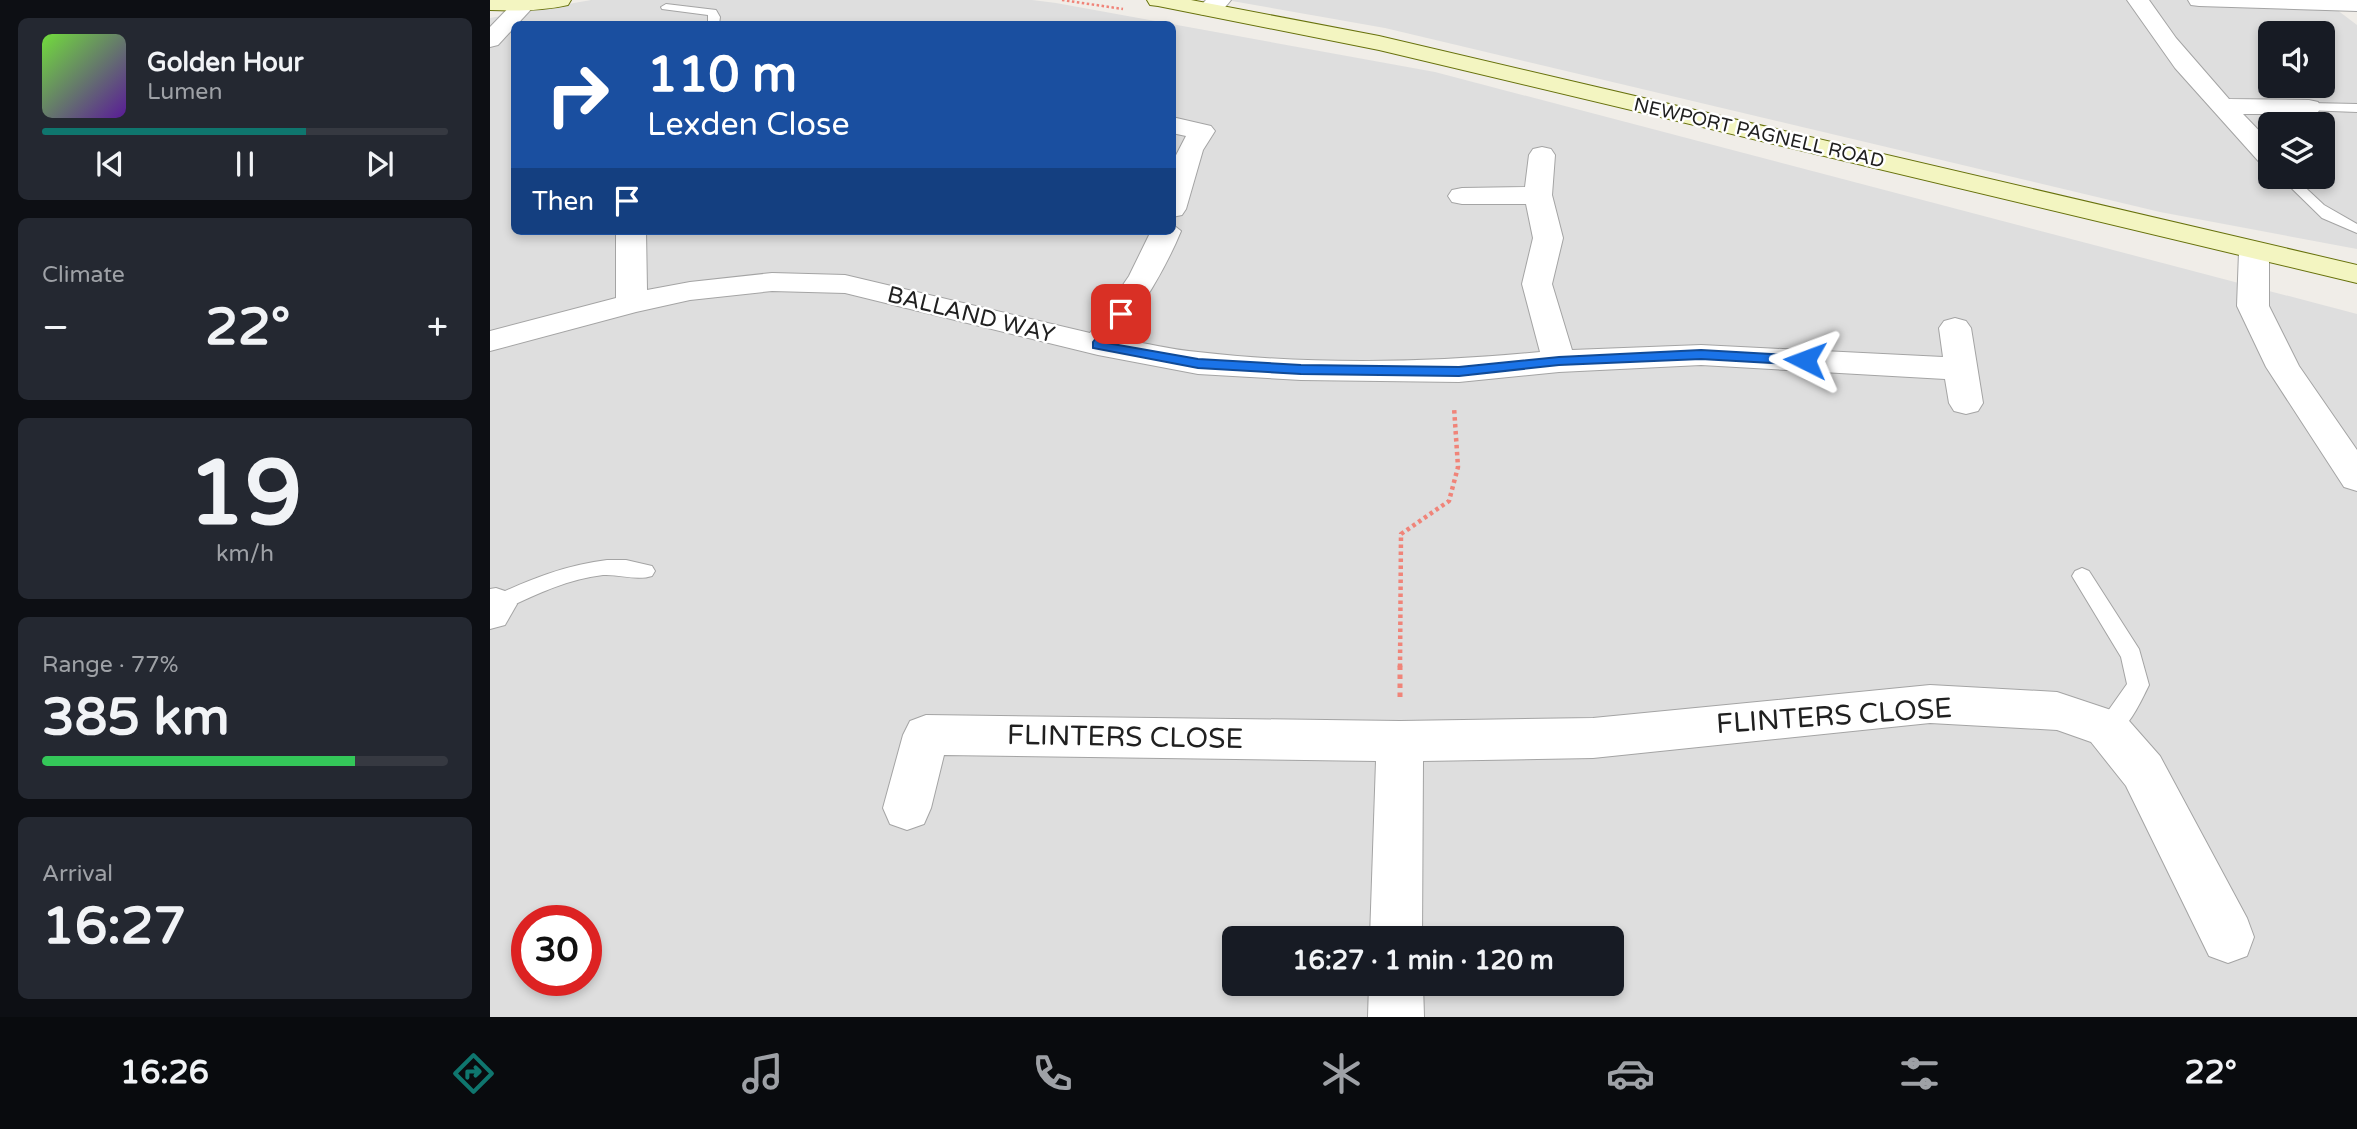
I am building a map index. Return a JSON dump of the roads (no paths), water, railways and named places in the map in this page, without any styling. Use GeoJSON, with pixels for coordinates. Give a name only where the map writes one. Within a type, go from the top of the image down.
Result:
{"type":"FeatureCollection","features":[{"type":"Feature","properties":{"kind":"main road"},"geometry":{"type":"LineString","coordinates":[[490,4],[524,5],[559,0]]}},
{"type":"Feature","properties":{"kind":"main road","name":"NEWPORT PAGNELL ROAD"},"geometry":{"type":"LineString","coordinates":[[1158,0],[1214,4],[2254,252],[2357,274]]}},
{"type":"Feature","properties":{"kind":"street"},"geometry":{"type":"LineString","coordinates":[[2138,0],[2162,39],[2258,145]]}},
{"type":"Feature","properties":{"kind":"street"},"geometry":{"type":"LineString","coordinates":[[2199,0],[2357,5]]}},
{"type":"Feature","properties":{"kind":"street"},"geometry":{"type":"LineString","coordinates":[[490,40],[524,5]]}},
{"type":"Feature","properties":{"kind":"street"},"geometry":{"type":"LineString","coordinates":[[2222,106],[2309,107]]}},
{"type":"Feature","properties":{"kind":"street"},"geometry":{"type":"LineString","coordinates":[[1176,125],[1211,122],[1190,150],[1176,196]]}},
{"type":"Feature","properties":{"kind":"street"},"geometry":{"type":"LineString","coordinates":[[1542,155],[1538,195],[1548,239],[1537,284],[1559,361]]}},
{"type":"Feature","properties":{"kind":"street"},"geometry":{"type":"LineString","coordinates":[[1462,195],[1538,195]]}},
{"type":"Feature","properties":{"kind":"street"},"geometry":{"type":"LineString","coordinates":[[631,235],[632,303]]}},
{"type":"Feature","properties":{"kind":"street"},"geometry":{"type":"LineString","coordinates":[[1098,345],[1133,299],[1153,264],[1164,235]]}},
{"type":"Feature","properties":{"kind":"street"},"geometry":{"type":"LineString","coordinates":[[2254,252],[2253,306],[2283,367],[2352,464]]}},
{"type":"Feature","properties":{"kind":"street","name":"BALLAND WAY"},"geometry":{"type":"LineString","coordinates":[[490,341],[632,303],[690,291],[772,282],[845,284],[1098,345],[1198,363],[1301,369],[1459,371],[1559,361],[1701,355],[1961,369]]}},
{"type":"Feature","properties":{"kind":"street"},"geometry":{"type":"LineString","coordinates":[[1955,328],[1966,403]]}},
{"type":"Feature","properties":{"kind":"street","name":"FLINTERS CLOSE"},"geometry":{"type":"LineString","coordinates":[[907,808],[926,735],[1400,741],[1593,738],[1930,704],[2057,711],[2107,728]]}},
{"type":"Feature","properties":{"kind":"street"},"geometry":{"type":"LineString","coordinates":[[2107,728],[2143,771],[2228,937]]}},
{"type":"Feature","properties":{"kind":"street"},"geometry":{"type":"LineString","coordinates":[[1396,926],[1400,741]]}},
{"type":"Feature","properties":{"kind":"street"},"geometry":{"type":"LineString","coordinates":[[1396,996],[1396,1017]]}},
{"type":"Feature","properties":{"kind":"lane"},"geometry":{"type":"LineString","coordinates":[[666,7],[712,12],[716,21]]}},
{"type":"Feature","properties":{"kind":"lane"},"geometry":{"type":"LineString","coordinates":[[2309,107],[2357,108]]}},
{"type":"Feature","properties":{"kind":"lane"},"geometry":{"type":"LineString","coordinates":[[2298,189],[2312,205],[2341,224],[2357,229]]}},
{"type":"Feature","properties":{"kind":"lane"},"geometry":{"type":"LineString","coordinates":[[492,607],[528,589],[595,568],[629,567],[645,571]]}},
{"type":"Feature","properties":{"kind":"lane"},"geometry":{"type":"LineString","coordinates":[[2081,576],[2131,655],[2138,685],[2125,708],[2107,728]]}}]}
